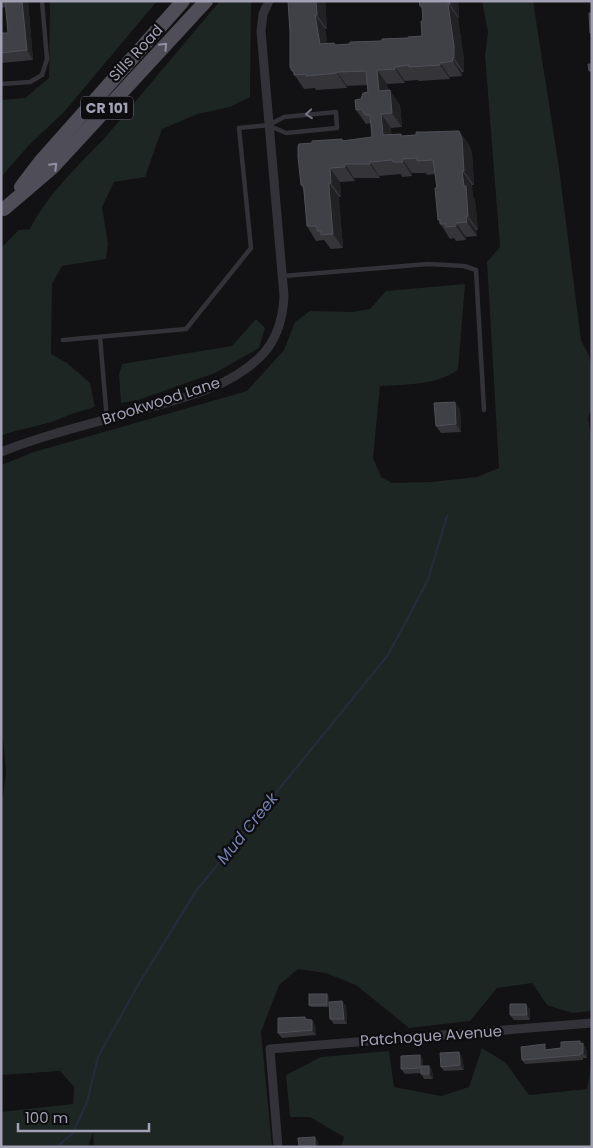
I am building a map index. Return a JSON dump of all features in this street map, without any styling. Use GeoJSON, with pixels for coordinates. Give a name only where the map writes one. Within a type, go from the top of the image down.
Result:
{"type":"FeatureCollection","features":[{"type":"Feature","properties":{"kind":"main road","name":"Sills Road"},"geometry":{"type":"LineString","coordinates":[[3,211],[40,162],[183,1]]}},
{"type":"Feature","properties":{"kind":"main road","name":"Sills Road"},"geometry":{"type":"LineString","coordinates":[[3,211],[52,168],[206,1]]}},
{"type":"Feature","properties":{"kind":"street","name":"Brookwood Lane"},"geometry":{"type":"LineString","coordinates":[[1,452],[48,435],[205,391],[221,384],[248,367],[268,348],[278,328],[284,307],[261,31],[263,14],[269,1]]}},
{"type":"Feature","properties":{"kind":"street","name":"Patchogue Avenue"},"geometry":{"type":"LineString","coordinates":[[278,1147],[270,1049],[592,1023]]}},
{"type":"Feature","properties":{"kind":"lane"},"geometry":{"type":"LineString","coordinates":[[1,84],[30,82],[42,75],[48,59],[42,1]]}},
{"type":"Feature","properties":{"kind":"lane"},"geometry":{"type":"LineString","coordinates":[[63,340],[186,329],[251,248],[239,128],[269,125],[284,117],[336,112],[337,128],[286,133],[269,125]]}},
{"type":"Feature","properties":{"kind":"lane"},"geometry":{"type":"LineString","coordinates":[[282,276],[428,264],[464,266],[476,270],[484,410]]}},
{"type":"Feature","properties":{"kind":"lane"},"geometry":{"type":"LineString","coordinates":[[100,337],[106,420]]}},
{"type":"Feature","properties":{"kind":"shaded area"},"geometry":{"type":"Polygon","coordinates":[[[50,1],[157,1],[64,112],[29,145],[1,177],[1,100],[25,98],[49,78],[50,1]]]}},
{"type":"Feature","properties":{"kind":"shaded area"},"geometry":{"type":"Polygon","coordinates":[[[220,1],[251,1],[250,97],[230,107],[198,114],[162,129],[145,177],[114,182],[102,207],[108,243],[106,259],[62,266],[52,284],[51,354],[67,363],[90,383],[95,407],[52,422],[1,436],[1,248],[19,230],[30,229],[36,217],[53,194],[103,140],[220,1]]]}},
{"type":"Feature","properties":{"kind":"shaded area"},"geometry":{"type":"Polygon","coordinates":[[[482,1],[533,1],[559,168],[581,340],[590,358],[592,372],[592,408],[588,418],[592,440],[592,1011],[572,1013],[547,1005],[532,983],[497,988],[470,1021],[409,1028],[356,985],[326,973],[298,969],[279,985],[261,1032],[272,1147],[94,1147],[93,1132],[88,1147],[1,1147],[1,1112],[73,1104],[74,1087],[60,1071],[1,1075],[1,797],[3,797],[6,771],[1,734],[1,465],[34,452],[247,391],[284,350],[295,322],[310,311],[352,312],[370,309],[386,291],[465,284],[458,370],[430,382],[380,386],[373,458],[381,477],[392,483],[431,482],[477,477],[499,468],[487,262],[500,247],[485,55],[488,32],[482,1]]]}},
{"type":"Feature","properties":{"kind":"shaded area"},"geometry":{"type":"Polygon","coordinates":[[[256,319],[265,328],[259,348],[215,373],[138,400],[121,403],[119,375],[122,364],[232,346],[256,319]]]}},
{"type":"Feature","properties":{"kind":"shaded area"},"geometry":{"type":"Polygon","coordinates":[[[482,1048],[506,1063],[529,1095],[587,1089],[592,1060],[592,1147],[341,1147],[344,1137],[310,1117],[290,1117],[286,1075],[321,1057],[389,1051],[394,1087],[441,1096],[469,1087],[482,1048]]]}},
{"type":"Feature","properties":{"kind":"building"},"geometry":{"type":"Polygon","coordinates":[[[5,1],[22,1],[27,50],[1,53],[1,33],[8,33],[5,1]]]}},
{"type":"Feature","properties":{"kind":"building"},"geometry":{"type":"Polygon","coordinates":[[[288,1],[316,1],[317,15],[315,15],[320,44],[334,43],[335,45],[422,36],[422,6],[420,6],[419,1],[449,1],[454,46],[453,61],[440,63],[440,65],[409,67],[409,65],[395,67],[395,69],[377,70],[379,91],[390,90],[392,113],[381,114],[383,135],[401,134],[401,136],[416,135],[416,132],[459,131],[462,139],[464,171],[462,171],[464,186],[466,186],[467,222],[456,223],[456,226],[446,227],[446,224],[440,224],[440,219],[438,220],[435,188],[437,188],[433,160],[417,161],[417,158],[402,159],[403,162],[393,162],[392,160],[370,162],[370,164],[345,164],[345,167],[330,168],[331,183],[329,183],[329,188],[333,234],[321,235],[321,231],[317,231],[317,226],[307,226],[304,190],[303,185],[301,185],[298,157],[299,144],[312,143],[312,141],[342,139],[342,141],[372,137],[370,115],[365,115],[362,109],[356,110],[355,100],[361,99],[363,93],[368,92],[366,71],[306,76],[306,74],[294,75],[294,71],[290,67],[288,1]]]}},
{"type":"Feature","properties":{"kind":"building"},"geometry":{"type":"Polygon","coordinates":[[[589,13],[592,13],[592,33],[590,33],[589,13]]]}},
{"type":"Feature","properties":{"kind":"building"},"geometry":{"type":"Polygon","coordinates":[[[588,64],[592,64],[592,71],[589,71],[588,64]]]}},
{"type":"Feature","properties":{"kind":"building"},"geometry":{"type":"Polygon","coordinates":[[[455,402],[456,424],[436,426],[434,403],[455,402]]]}},
{"type":"Feature","properties":{"kind":"building"},"geometry":{"type":"Polygon","coordinates":[[[309,994],[327,994],[327,1005],[309,1005],[309,994]]]}},
{"type":"Feature","properties":{"kind":"building"},"geometry":{"type":"Polygon","coordinates":[[[342,1001],[344,1019],[330,1019],[329,1002],[342,1001]]]}},
{"type":"Feature","properties":{"kind":"building"},"geometry":{"type":"Polygon","coordinates":[[[510,1004],[526,1004],[527,1015],[510,1015],[510,1004]]]}},
{"type":"Feature","properties":{"kind":"building"},"geometry":{"type":"Polygon","coordinates":[[[305,1017],[305,1019],[312,1020],[312,1030],[278,1033],[278,1018],[305,1017]]]}},
{"type":"Feature","properties":{"kind":"building"},"geometry":{"type":"Polygon","coordinates":[[[580,1041],[580,1044],[583,1043],[583,1053],[580,1053],[580,1055],[522,1060],[521,1047],[545,1044],[545,1050],[561,1048],[561,1042],[580,1041]]]}},
{"type":"Feature","properties":{"kind":"building"},"geometry":{"type":"Polygon","coordinates":[[[459,1052],[460,1065],[441,1067],[440,1053],[459,1052]]]}},
{"type":"Feature","properties":{"kind":"building"},"geometry":{"type":"Polygon","coordinates":[[[420,1055],[420,1068],[401,1069],[401,1056],[420,1055]]]}},
{"type":"Feature","properties":{"kind":"building"},"geometry":{"type":"Polygon","coordinates":[[[421,1066],[429,1066],[429,1074],[421,1074],[421,1066]]]}},
{"type":"Feature","properties":{"kind":"building"},"geometry":{"type":"Polygon","coordinates":[[[315,1137],[315,1147],[299,1147],[298,1138],[315,1137]]]}},
{"type":"Feature","properties":{"kind":"waterway","name":"Mud Creek"},"geometry":{"type":"LineString","coordinates":[[57,1147],[73,1133],[87,1102],[98,1057],[138,985],[196,891],[388,655],[428,580],[447,516]]}}]}
